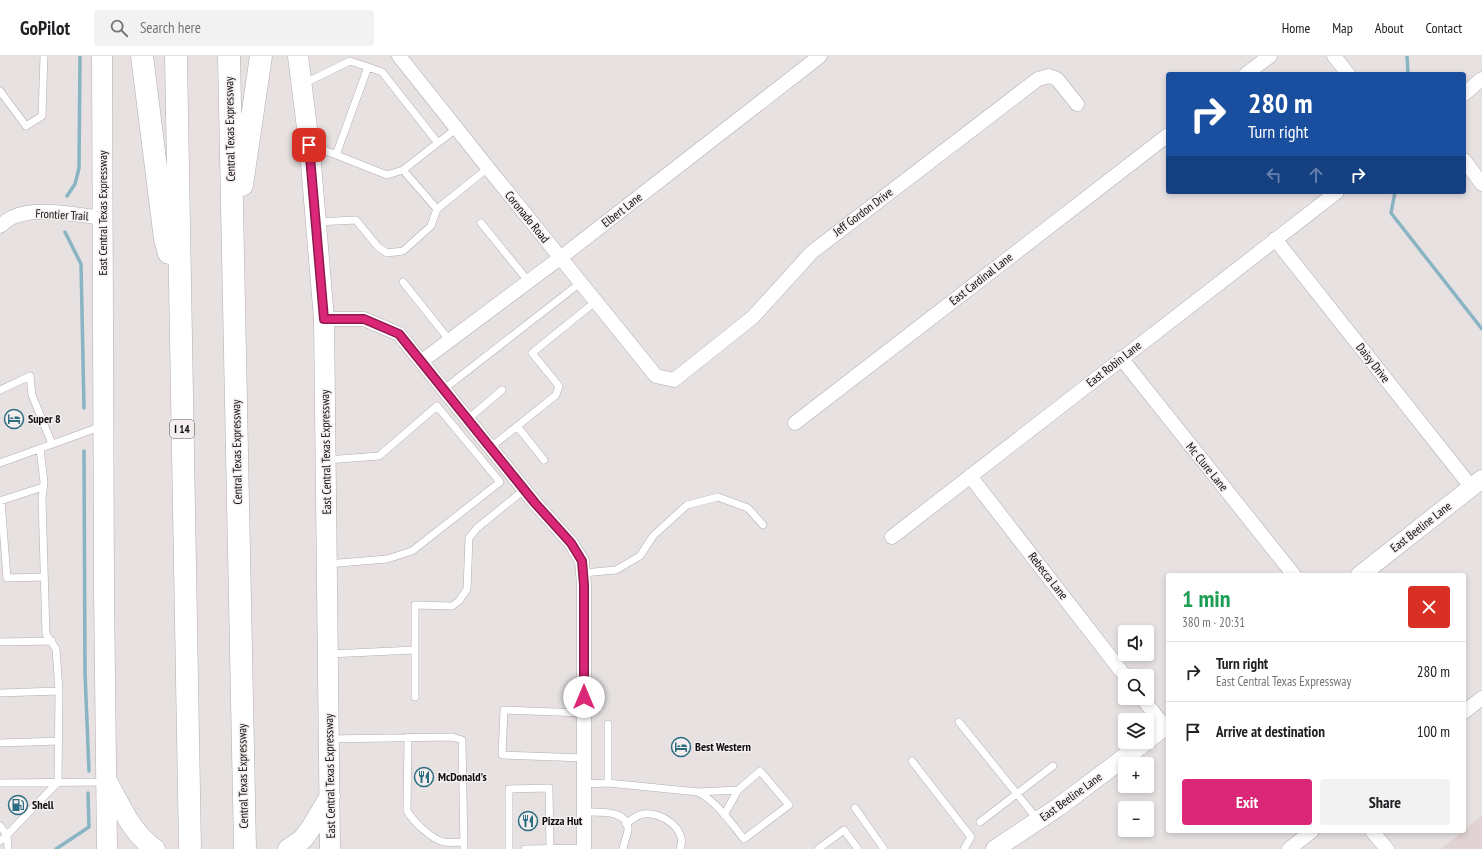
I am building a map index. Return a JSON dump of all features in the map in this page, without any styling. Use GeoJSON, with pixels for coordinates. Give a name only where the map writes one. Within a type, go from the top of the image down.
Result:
{"type":"FeatureCollection","features":[{"type":"Feature","properties":{"kind":"highway"},"geometry":{"type":"LineString","coordinates":[[142,56],[165,239],[179,283]]}},
{"type":"Feature","properties":{"kind":"highway","name":"I 14"},"geometry":{"type":"LineString","coordinates":[[176,56],[190,849]]}},
{"type":"Feature","properties":{"kind":"highway","name":"Central Texas Expressway"},"geometry":{"type":"LineString","coordinates":[[229,56],[245,849]]}},
{"type":"Feature","properties":{"kind":"highway"},"geometry":{"type":"LineString","coordinates":[[233,246],[261,56]]}},
{"type":"Feature","properties":{"kind":"main road","name":"East Central Texas Expressway"},"geometry":{"type":"LineString","coordinates":[[102,56],[104,589],[107,849]]}},
{"type":"Feature","properties":{"kind":"main road","name":"East Central Texas Expressway"},"geometry":{"type":"LineString","coordinates":[[298,56],[309,145],[324,319],[330,849]]}},
{"type":"Feature","properties":{"kind":"main road"},"geometry":{"type":"LineString","coordinates":[[107,782],[133,828],[150,846],[155,849]]}},
{"type":"Feature","properties":{"kind":"main road"},"geometry":{"type":"LineString","coordinates":[[288,849],[303,839],[330,796]]}},
{"type":"Feature","properties":{"kind":"street","name":"Coronado Road"},"geometry":{"type":"LineString","coordinates":[[399,56],[595,302],[656,376]]}},
{"type":"Feature","properties":{"kind":"street","name":"Elbert Lane"},"geometry":{"type":"LineString","coordinates":[[422,361],[529,282],[820,56]]}},
{"type":"Feature","properties":{"kind":"street"},"geometry":{"type":"LineString","coordinates":[[1249,72],[1270,56]]}},
{"type":"Feature","properties":{"kind":"street"},"geometry":{"type":"LineString","coordinates":[[1334,56],[1346,72]]}},
{"type":"Feature","properties":{"kind":"street","name":"Jeff Gordon Drive"},"geometry":{"type":"LineString","coordinates":[[656,376],[674,380],[753,317],[812,252],[1038,79],[1048,76],[1057,78],[1077,104]]}},
{"type":"Feature","properties":{"kind":"street"},"geometry":{"type":"LineString","coordinates":[[1466,92],[1482,80]]}},
{"type":"Feature","properties":{"kind":"street","name":"East Cardinal Lane"},"geometry":{"type":"LineString","coordinates":[[795,423],[1166,137]]}},
{"type":"Feature","properties":{"kind":"street"},"geometry":{"type":"LineString","coordinates":[[1466,163],[1482,184]]}},
{"type":"Feature","properties":{"kind":"street","name":"East Robin Lane"},"geometry":{"type":"LineString","coordinates":[[892,537],[1334,194]]}},
{"type":"Feature","properties":{"kind":"street","name":"Frontier Trail"},"geometry":{"type":"LineString","coordinates":[[0,226],[11,217],[22,213],[47,212],[103,218]]}},
{"type":"Feature","properties":{"kind":"street","name":"Daisy Drive"},"geometry":{"type":"LineString","coordinates":[[1275,239],[1477,483]]}},
{"type":"Feature","properties":{"kind":"street"},"geometry":{"type":"LineString","coordinates":[[324,319],[364,319],[399,334],[524,490],[571,543],[582,561],[584,585],[584,848]]}},
{"type":"Feature","properties":{"kind":"street","name":"Mc Clure Lane"},"geometry":{"type":"LineString","coordinates":[[1121,358],[1292,573]]}},
{"type":"Feature","properties":{"kind":"street","name":"Rebecca Lane"},"geometry":{"type":"LineString","coordinates":[[970,476],[1120,669]]}},
{"type":"Feature","properties":{"kind":"street","name":"East Beeline Lane"},"geometry":{"type":"LineString","coordinates":[[1363,573],[1477,483]]}},
{"type":"Feature","properties":{"kind":"street"},"geometry":{"type":"LineString","coordinates":[[1466,710],[1482,698]]}},
{"type":"Feature","properties":{"kind":"street"},"geometry":{"type":"LineString","coordinates":[[1148,705],[1166,726]]}},
{"type":"Feature","properties":{"kind":"street","name":"East Beeline Lane"},"geometry":{"type":"LineString","coordinates":[[1154,735],[1166,726]]}},
{"type":"Feature","properties":{"kind":"street","name":"East Beeline Lane"},"geometry":{"type":"LineString","coordinates":[[995,849],[1057,808],[1135,749]]}},
{"type":"Feature","properties":{"kind":"street"},"geometry":{"type":"LineString","coordinates":[[1289,849],[1309,833]]}},
{"type":"Feature","properties":{"kind":"street"},"geometry":{"type":"LineString","coordinates":[[1374,833],[1387,849]]}},
{"type":"Feature","properties":{"kind":"lane"},"geometry":{"type":"LineString","coordinates":[[0,91],[26,126],[42,116],[44,56]]}},
{"type":"Feature","properties":{"kind":"lane"},"geometry":{"type":"LineString","coordinates":[[302,85],[350,61],[368,66],[382,72],[438,143]]}},
{"type":"Feature","properties":{"kind":"lane"},"geometry":{"type":"LineString","coordinates":[[336,155],[368,66]]}},
{"type":"Feature","properties":{"kind":"lane"},"geometry":{"type":"LineString","coordinates":[[309,145],[387,175],[402,170],[457,128]]}},
{"type":"Feature","properties":{"kind":"lane"},"geometry":{"type":"LineString","coordinates":[[316,222],[356,220],[378,247],[387,253],[403,251],[432,226],[437,209],[488,168]]}},
{"type":"Feature","properties":{"kind":"lane"},"geometry":{"type":"LineString","coordinates":[[402,170],[437,209]]}},
{"type":"Feature","properties":{"kind":"lane"},"geometry":{"type":"LineString","coordinates":[[481,223],[529,282]]}},
{"type":"Feature","properties":{"kind":"lane"},"geometry":{"type":"LineString","coordinates":[[403,282],[450,341]]}},
{"type":"Feature","properties":{"kind":"lane"},"geometry":{"type":"LineString","coordinates":[[444,389],[580,283]]}},
{"type":"Feature","properties":{"kind":"lane"},"geometry":{"type":"LineString","coordinates":[[491,447],[556,394],[559,386],[532,353],[595,302]]}},
{"type":"Feature","properties":{"kind":"lane"},"geometry":{"type":"LineString","coordinates":[[0,390],[30,376],[32,396],[52,444]]}},
{"type":"Feature","properties":{"kind":"lane"},"geometry":{"type":"LineString","coordinates":[[468,419],[502,390]]}},
{"type":"Feature","properties":{"kind":"lane"},"geometry":{"type":"LineString","coordinates":[[326,460],[379,456],[438,406],[500,482],[412,551],[387,559],[327,564]]}},
{"type":"Feature","properties":{"kind":"lane"},"geometry":{"type":"LineString","coordinates":[[517,426],[544,460]]}},
{"type":"Feature","properties":{"kind":"lane"},"geometry":{"type":"LineString","coordinates":[[0,463],[94,429],[104,430]]}},
{"type":"Feature","properties":{"kind":"lane"},"geometry":{"type":"LineString","coordinates":[[0,841],[8,835],[58,782],[59,691],[56,649],[46,634],[42,499],[44,482],[40,449]]}},
{"type":"Feature","properties":{"kind":"lane"},"geometry":{"type":"LineString","coordinates":[[44,487],[1,501],[7,578],[44,577]]}},
{"type":"Feature","properties":{"kind":"lane"},"geometry":{"type":"LineString","coordinates":[[415,697],[415,605],[452,606],[459,601],[467,589],[467,546],[469,538],[477,528],[524,490]]}},
{"type":"Feature","properties":{"kind":"lane"},"geometry":{"type":"LineString","coordinates":[[583,574],[616,570],[640,556],[653,536],[687,505],[718,497],[748,508],[763,525]]}},
{"type":"Feature","properties":{"kind":"lane"},"geometry":{"type":"LineString","coordinates":[[0,642],[52,641]]}},
{"type":"Feature","properties":{"kind":"lane"},"geometry":{"type":"LineString","coordinates":[[328,654],[415,650]]}},
{"type":"Feature","properties":{"kind":"lane"},"geometry":{"type":"LineString","coordinates":[[0,692],[59,691]]}},
{"type":"Feature","properties":{"kind":"lane"},"geometry":{"type":"LineString","coordinates":[[584,713],[504,710],[502,755],[584,758]]}},
{"type":"Feature","properties":{"kind":"lane"},"geometry":{"type":"LineString","coordinates":[[959,722],[1039,820]]}},
{"type":"Feature","properties":{"kind":"lane"},"geometry":{"type":"LineString","coordinates":[[608,724],[608,783]]}},
{"type":"Feature","properties":{"kind":"lane"},"geometry":{"type":"LineString","coordinates":[[329,739],[452,737],[462,740],[464,845],[436,839],[412,819],[407,811],[408,738]]}},
{"type":"Feature","properties":{"kind":"lane"},"geometry":{"type":"LineString","coordinates":[[0,743],[59,741]]}},
{"type":"Feature","properties":{"kind":"lane"},"geometry":{"type":"LineString","coordinates":[[912,761],[971,837],[964,849]]}},
{"type":"Feature","properties":{"kind":"lane"},"geometry":{"type":"LineString","coordinates":[[980,822],[1053,766]]}},
{"type":"Feature","properties":{"kind":"lane"},"geometry":{"type":"LineString","coordinates":[[698,792],[704,795],[724,815],[744,839],[789,805],[760,771],[738,790],[724,815]]}},
{"type":"Feature","properties":{"kind":"lane"},"geometry":{"type":"LineString","coordinates":[[0,783],[107,782]]}},
{"type":"Feature","properties":{"kind":"lane"},"geometry":{"type":"LineString","coordinates":[[583,784],[608,783],[698,792],[738,790]]}},
{"type":"Feature","properties":{"kind":"lane"},"geometry":{"type":"LineString","coordinates":[[509,849],[509,789],[549,788],[550,849]]}},
{"type":"Feature","properties":{"kind":"lane"},"geometry":{"type":"LineString","coordinates":[[855,808],[884,849]]}},
{"type":"Feature","properties":{"kind":"lane"},"geometry":{"type":"LineString","coordinates":[[583,812],[606,812],[620,816],[626,824],[628,830],[623,849]]}},
{"type":"Feature","properties":{"kind":"lane"},"geometry":{"type":"LineString","coordinates":[[626,824],[641,814],[662,816],[670,822],[680,834],[683,842],[680,849]]}},
{"type":"Feature","properties":{"kind":"lane"},"geometry":{"type":"LineString","coordinates":[[0,826],[8,835],[8,849]]}},
{"type":"Feature","properties":{"kind":"lane"},"geometry":{"type":"LineString","coordinates":[[818,849],[844,830],[858,849]]}},
{"type":"Feature","properties":{"kind":"lane"},"geometry":{"type":"LineString","coordinates":[[525,849],[584,848]]}},
{"type":"Feature","properties":{"kind":"shaded area"},"geometry":{"type":"Polygon","coordinates":[[[1482,815],[1482,849],[1441,849],[1461,833],[1466,833],[1466,829],[1482,815]]]}},
{"type":"Feature","properties":{"kind":"waterway"},"geometry":{"type":"LineString","coordinates":[[67,196],[75,184],[79,168],[80,56]]}},
{"type":"Feature","properties":{"kind":"waterway"},"geometry":{"type":"LineString","coordinates":[[1407,56],[1408,72]]}},
{"type":"Feature","properties":{"kind":"waterway"},"geometry":{"type":"LineString","coordinates":[[1395,194],[1391,213],[1482,329]]}},
{"type":"Feature","properties":{"kind":"waterway"},"geometry":{"type":"LineString","coordinates":[[65,232],[81,264],[84,408]]}},
{"type":"Feature","properties":{"kind":"waterway"},"geometry":{"type":"LineString","coordinates":[[84,451],[85,673],[89,771]]}},
{"type":"Feature","properties":{"kind":"waterway"},"geometry":{"type":"LineString","coordinates":[[56,849],[89,827],[88,793]]}},
{"type":"Feature","properties":{"kind":"place","name":"Super 8"},"geometry":{"type":"Point","coordinates":[14,419]}},
{"type":"Feature","properties":{"kind":"place","name":"Best Western"},"geometry":{"type":"Point","coordinates":[681,747]}},
{"type":"Feature","properties":{"kind":"place","name":"McDonald's"},"geometry":{"type":"Point","coordinates":[424,777]}},
{"type":"Feature","properties":{"kind":"place","name":"Shell"},"geometry":{"type":"Point","coordinates":[18,805]}},
{"type":"Feature","properties":{"kind":"place","name":"Pizza Hut"},"geometry":{"type":"Point","coordinates":[528,821]}},
{"type":"Feature","properties":{"kind":"route"},"geometry":{"type":"LineString","coordinates":[[309,145],[324,319],[364,319],[399,334],[535,503],[571,543],[582,561],[584,585],[584,697]]}}]}
